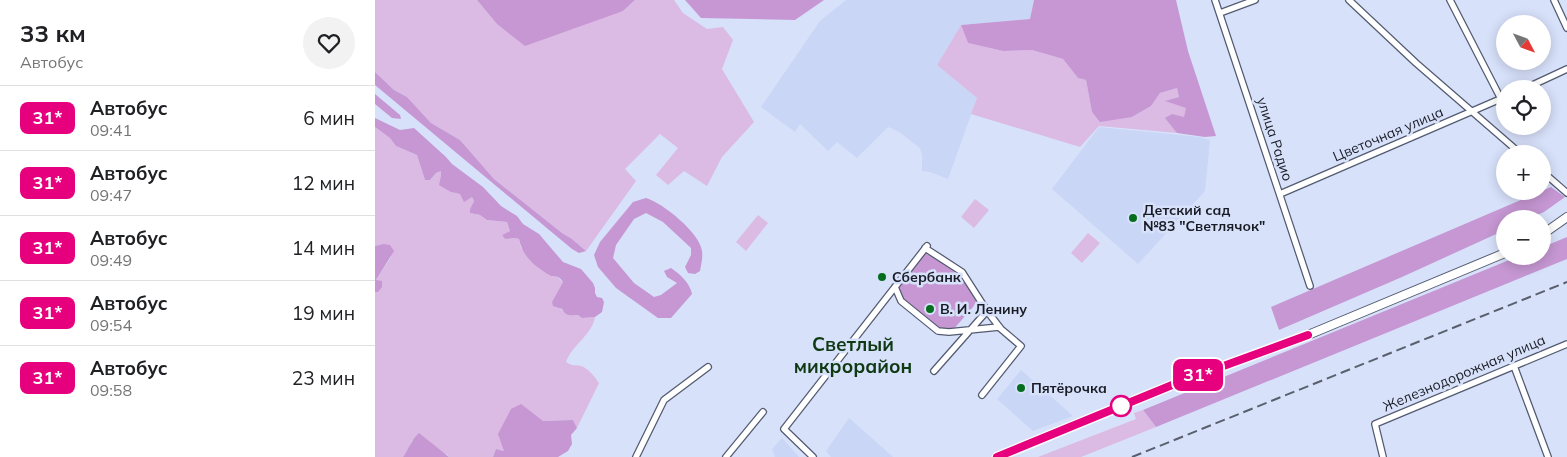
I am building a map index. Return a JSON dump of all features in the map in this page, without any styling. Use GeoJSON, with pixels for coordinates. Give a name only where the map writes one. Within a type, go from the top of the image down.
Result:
{"type":"FeatureCollection","features":[{"type":"Feature","properties":{"kind":"main road"},"geometry":{"type":"LineString","coordinates":[[1551,228],[1567,217]]}},
{"type":"Feature","properties":{"kind":"main road"},"geometry":{"type":"LineString","coordinates":[[997,457],[1177,383],[1308,335],[1496,257]]}},
{"type":"Feature","properties":{"kind":"street","name":"улица Радио"},"geometry":{"type":"LineString","coordinates":[[1215,0],[1310,286]]}},
{"type":"Feature","properties":{"kind":"street"},"geometry":{"type":"LineString","coordinates":[[1220,14],[1255,0]]}},
{"type":"Feature","properties":{"kind":"street"},"geometry":{"type":"LineString","coordinates":[[1349,0],[1416,63],[1511,145]]}},
{"type":"Feature","properties":{"kind":"street"},"geometry":{"type":"LineString","coordinates":[[1451,0],[1496,85]]}},
{"type":"Feature","properties":{"kind":"street"},"geometry":{"type":"LineString","coordinates":[[1554,0],[1567,28]]}},
{"type":"Feature","properties":{"kind":"street"},"geometry":{"type":"LineString","coordinates":[[1543,80],[1567,69]]}},
{"type":"Feature","properties":{"kind":"street","name":"Цветочная улица"},"geometry":{"type":"LineString","coordinates":[[1280,194],[1496,101]]}},
{"type":"Feature","properties":{"kind":"street"},"geometry":{"type":"LineString","coordinates":[[1551,179],[1567,193]]}},
{"type":"Feature","properties":{"kind":"street"},"geometry":{"type":"LineString","coordinates":[[813,457],[784,429],[926,247],[962,272],[999,327],[1021,346],[982,395]]}},
{"type":"Feature","properties":{"kind":"street"},"geometry":{"type":"LineString","coordinates":[[895,287],[901,301],[938,331],[949,332],[999,327]]}},
{"type":"Feature","properties":{"kind":"street"},"geometry":{"type":"LineString","coordinates":[[934,371],[987,311]]}},
{"type":"Feature","properties":{"kind":"street","name":"Железнодорожная улица"},"geometry":{"type":"LineString","coordinates":[[1383,457],[1375,424],[1567,344]]}},
{"type":"Feature","properties":{"kind":"street"},"geometry":{"type":"LineString","coordinates":[[1513,366],[1548,457]]}},
{"type":"Feature","properties":{"kind":"street"},"geometry":{"type":"LineString","coordinates":[[637,457],[665,400],[708,367]]}},
{"type":"Feature","properties":{"kind":"street"},"geometry":{"type":"LineString","coordinates":[[726,457],[763,412]]}},
{"type":"Feature","properties":{"kind":"shaded area"},"geometry":{"type":"Polygon","coordinates":[[[375,0],[477,0],[497,24],[623,11],[635,0],[674,0],[683,13],[707,29],[723,27],[733,40],[722,69],[754,122],[722,157],[707,186],[684,171],[668,185],[656,175],[678,148],[660,134],[625,169],[636,181],[586,251],[494,179],[460,140],[431,123],[407,97],[394,90],[375,72],[375,0]]]}},
{"type":"Feature","properties":{"kind":"shaded area"},"geometry":{"type":"Polygon","coordinates":[[[477,0],[635,0],[623,11],[525,46],[497,24],[477,0]]]}},
{"type":"Feature","properties":{"kind":"shaded area"},"geometry":{"type":"Polygon","coordinates":[[[685,0],[824,0],[795,20],[701,18],[685,0]]]}},
{"type":"Feature","properties":{"kind":"shaded area"},"geometry":{"type":"Polygon","coordinates":[[[846,0],[1034,0],[1030,19],[961,25],[937,65],[977,98],[948,179],[922,171],[920,148],[899,132],[888,127],[857,158],[837,142],[828,151],[800,124],[795,132],[761,107],[820,21],[846,0]]]}},
{"type":"Feature","properties":{"kind":"shaded area"},"geometry":{"type":"Polygon","coordinates":[[[1034,0],[1176,0],[1188,51],[1216,136],[1205,137],[1177,133],[1165,118],[1172,114],[1184,117],[1186,108],[1165,101],[1179,97],[1177,88],[1160,93],[1151,106],[1132,117],[1100,122],[1092,112],[1086,80],[1078,78],[1063,59],[1032,50],[1003,51],[968,43],[961,25],[1030,19],[1034,0]]]}},
{"type":"Feature","properties":{"kind":"shaded area"},"geometry":{"type":"Polygon","coordinates":[[[961,25],[968,43],[1003,51],[1032,50],[1063,59],[1078,78],[1086,80],[1092,112],[1132,117],[1151,106],[1160,93],[1177,88],[1179,97],[1166,101],[1187,108],[1184,118],[1166,118],[1177,133],[1099,126],[1080,147],[971,114],[977,98],[937,65],[961,25]]]}},
{"type":"Feature","properties":{"kind":"shaded area"},"geometry":{"type":"Polygon","coordinates":[[[375,72],[394,90],[407,97],[431,123],[460,140],[494,179],[586,251],[579,253],[572,249],[375,85],[375,72]]]}},
{"type":"Feature","properties":{"kind":"shaded area"},"geometry":{"type":"Polygon","coordinates":[[[375,94],[400,115],[401,119],[392,118],[375,104],[375,94]]]}},
{"type":"Feature","properties":{"kind":"shaded area"},"geometry":{"type":"Polygon","coordinates":[[[375,118],[400,130],[414,128],[452,164],[483,187],[501,206],[539,234],[563,262],[581,269],[593,283],[597,297],[602,298],[604,302],[602,312],[595,317],[582,318],[578,315],[567,314],[562,309],[553,306],[552,302],[563,282],[561,279],[545,273],[535,265],[527,257],[519,239],[505,239],[502,235],[510,231],[507,222],[487,220],[480,215],[470,213],[474,201],[472,197],[464,202],[460,194],[451,192],[439,185],[441,171],[436,173],[430,180],[425,180],[417,155],[396,146],[390,138],[375,127],[375,118]]]}},
{"type":"Feature","properties":{"kind":"shaded area"},"geometry":{"type":"Polygon","coordinates":[[[375,127],[390,138],[396,146],[417,155],[425,180],[430,180],[436,173],[441,171],[441,176],[451,192],[472,197],[474,201],[470,213],[480,215],[487,220],[507,222],[510,231],[502,235],[505,239],[519,239],[521,248],[551,276],[556,276],[563,282],[552,302],[568,315],[578,315],[582,318],[595,317],[590,329],[566,362],[586,369],[599,383],[577,428],[573,420],[543,421],[505,451],[496,449],[493,457],[449,457],[412,440],[403,457],[375,457],[375,292],[378,292],[376,280],[391,257],[383,244],[375,246],[375,127]]]}},
{"type":"Feature","properties":{"kind":"shaded area","name":"Детский сад №83 \"Светлячок\""},"geometry":{"type":"Polygon","coordinates":[[[1099,127],[1200,137],[1210,140],[1205,191],[1138,264],[1052,189],[1099,127]]]}},
{"type":"Feature","properties":{"kind":"shaded area"},"geometry":{"type":"Polygon","coordinates":[[[1551,187],[1565,197],[1547,210],[1497,210],[1521,200],[1551,200],[1551,187]]]}},
{"type":"Feature","properties":{"kind":"shaded area"},"geometry":{"type":"Polygon","coordinates":[[[646,198],[671,212],[695,236],[702,251],[700,271],[695,274],[688,273],[685,267],[691,255],[691,248],[663,222],[646,213],[634,219],[616,245],[613,258],[634,283],[654,297],[661,295],[677,283],[667,277],[664,271],[671,268],[681,276],[689,286],[692,294],[671,318],[658,318],[616,288],[598,267],[594,255],[600,242],[633,202],[646,198]]]}},
{"type":"Feature","properties":{"kind":"shaded area"},"geometry":{"type":"Polygon","coordinates":[[[975,199],[989,210],[974,228],[961,217],[975,199]]]}},
{"type":"Feature","properties":{"kind":"shaded area"},"geometry":{"type":"Polygon","coordinates":[[[1496,211],[1496,234],[1279,330],[1271,307],[1496,211]]]}},
{"type":"Feature","properties":{"kind":"shaded area"},"geometry":{"type":"Polygon","coordinates":[[[758,215],[768,223],[746,251],[736,242],[758,215]]]}},
{"type":"Feature","properties":{"kind":"shaded area"},"geometry":{"type":"Polygon","coordinates":[[[1088,233],[1100,243],[1082,263],[1071,253],[1088,233]]]}},
{"type":"Feature","properties":{"kind":"shaded area"},"geometry":{"type":"Polygon","coordinates":[[[1567,237],[1567,259],[1156,427],[1143,410],[1497,265],[1551,265],[1551,244],[1567,237]]]}},
{"type":"Feature","properties":{"kind":"shaded area"},"geometry":{"type":"Polygon","coordinates":[[[390,245],[394,251],[376,280],[382,281],[382,287],[378,292],[375,292],[375,246],[390,245]]]}},
{"type":"Feature","properties":{"kind":"shaded area"},"geometry":{"type":"Polygon","coordinates":[[[924,253],[948,266],[978,299],[952,331],[936,328],[903,300],[897,287],[924,253]]]}},
{"type":"Feature","properties":{"kind":"shaded area"},"geometry":{"type":"Polygon","coordinates":[[[1021,370],[1073,416],[1033,431],[997,399],[1021,370]]]}},
{"type":"Feature","properties":{"kind":"shaded area"},"geometry":{"type":"Polygon","coordinates":[[[521,404],[543,421],[573,420],[577,428],[571,435],[572,444],[568,451],[558,457],[493,457],[496,449],[504,451],[498,434],[511,409],[521,404]]]}},
{"type":"Feature","properties":{"kind":"shaded area"},"geometry":{"type":"Polygon","coordinates":[[[1143,410],[1156,427],[1081,457],[1038,457],[1136,419],[1134,413],[1143,410]]]}},
{"type":"Feature","properties":{"kind":"shaded area"},"geometry":{"type":"Polygon","coordinates":[[[849,418],[893,457],[831,457],[826,451],[849,418]]]}},
{"type":"Feature","properties":{"kind":"shaded area"},"geometry":{"type":"Polygon","coordinates":[[[419,433],[449,457],[403,457],[419,433]]]}},
{"type":"Feature","properties":{"kind":"shaded area"},"geometry":{"type":"Polygon","coordinates":[[[782,438],[799,457],[775,457],[772,449],[782,438]]]}},
{"type":"Feature","properties":{"kind":"railway"},"geometry":{"type":"LineString","coordinates":[[1132,457],[1567,282]]}},
{"type":"Feature","properties":{"kind":"bus line","name":"31*"},"geometry":{"type":"LineString","coordinates":[[997,457],[1177,383],[1308,335]]}},
{"type":"Feature","properties":{"kind":"place","name":"Детский сад №83 \"Светлячок\""},"geometry":{"type":"Point","coordinates":[1133,218]}},
{"type":"Feature","properties":{"kind":"place","name":"Сбербанк"},"geometry":{"type":"Point","coordinates":[882,277]}},
{"type":"Feature","properties":{"kind":"place","name":"В. И. Ленину"},"geometry":{"type":"Point","coordinates":[930,309]}},
{"type":"Feature","properties":{"kind":"place","name":"Пятёрочка"},"geometry":{"type":"Point","coordinates":[1021,388]}},
{"type":"Feature","properties":{"kind":"district","name":"Светлый микрорайон"},"geometry":{"type":"Point","coordinates":[853,355]}}]}
